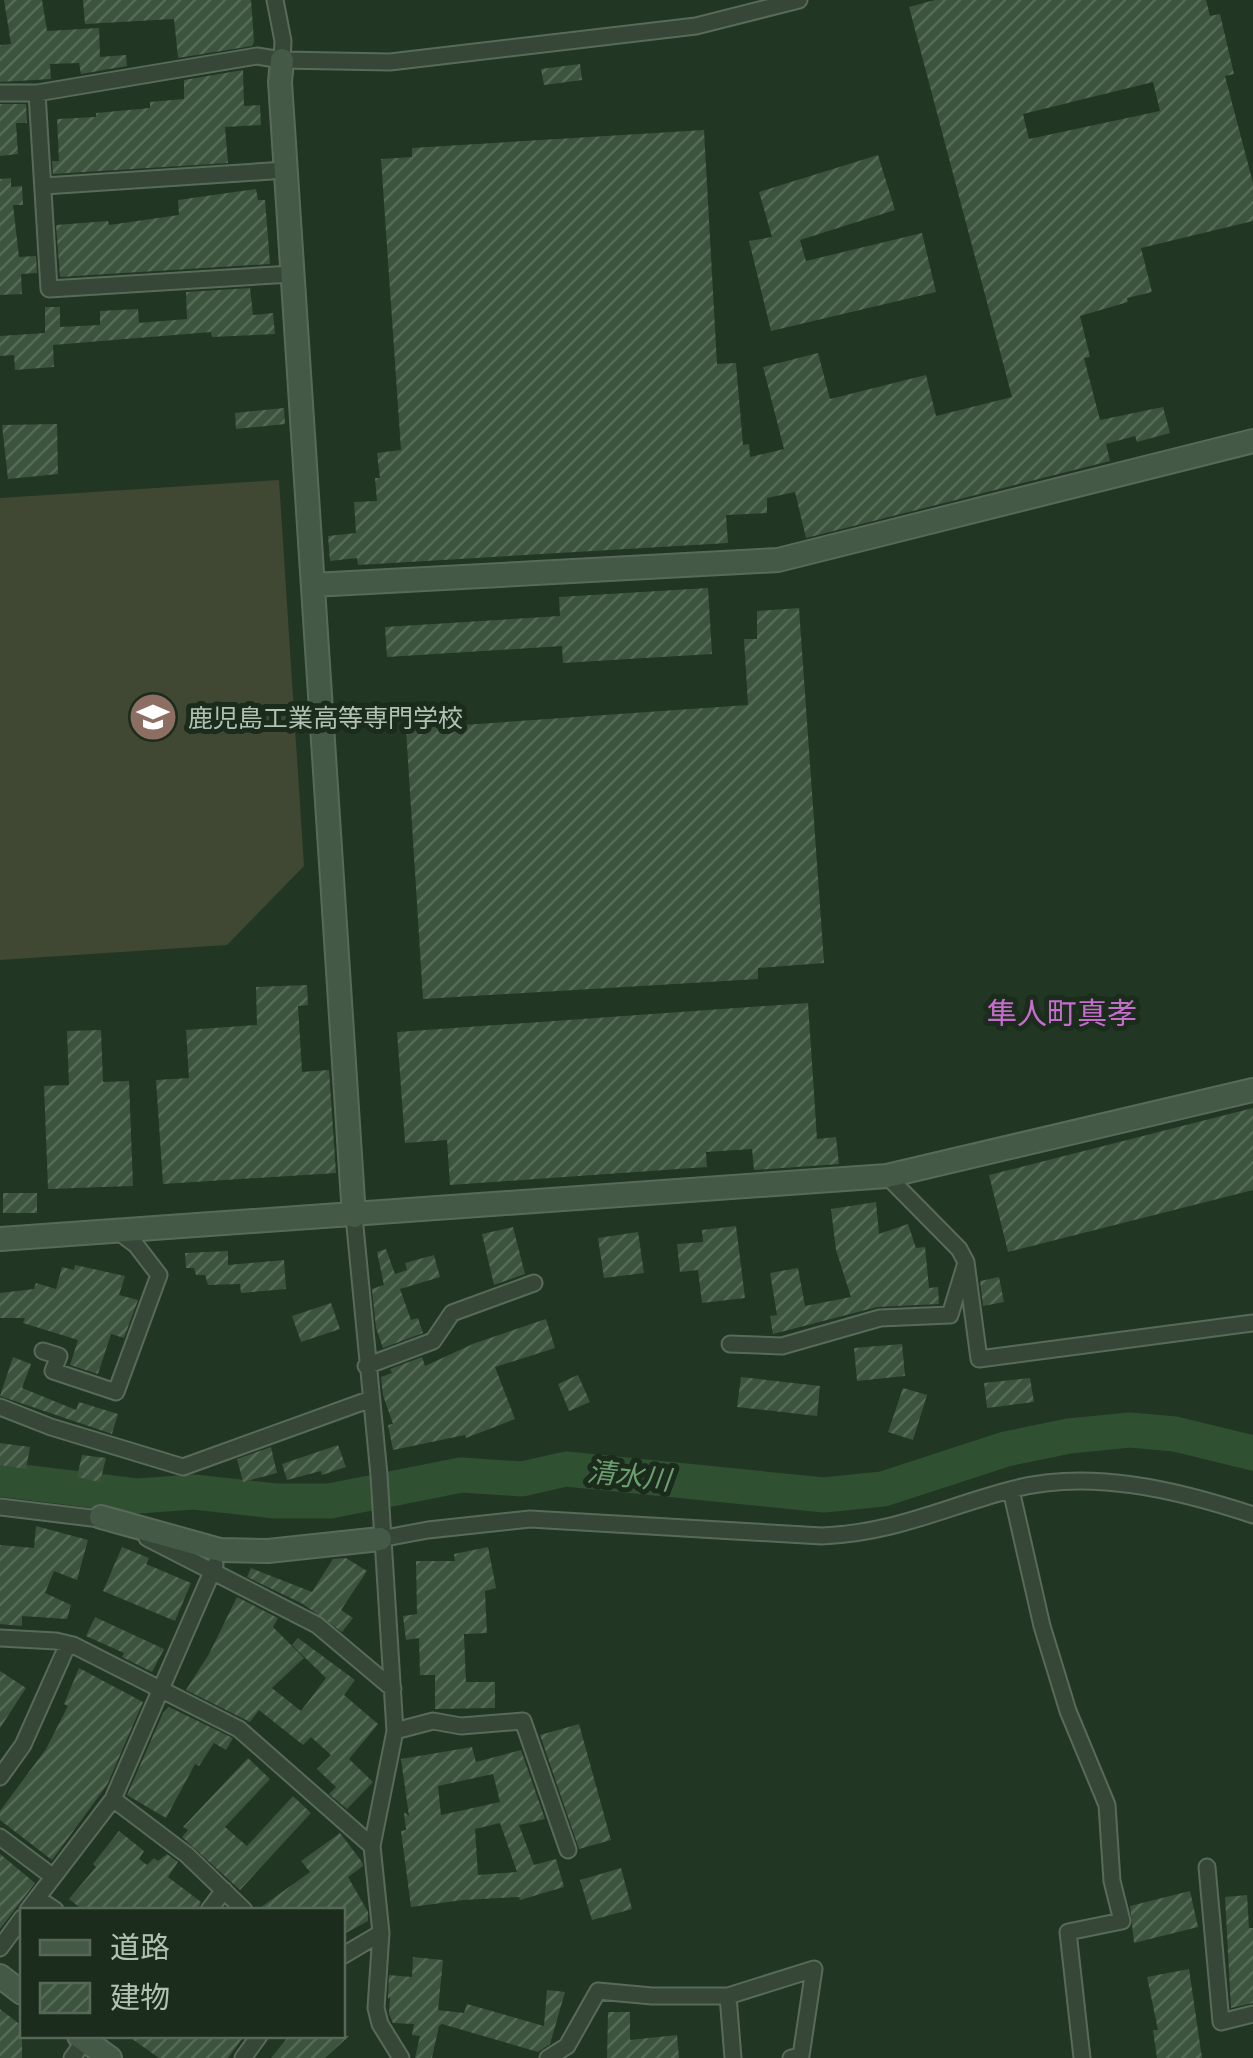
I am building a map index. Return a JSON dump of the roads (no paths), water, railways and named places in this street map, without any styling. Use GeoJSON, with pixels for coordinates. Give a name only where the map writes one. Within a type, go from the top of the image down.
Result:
{"type":"FeatureCollection","features":[{"type":"Feature","properties":{"kind":"street"},"geometry":{"type":"LineString","coordinates":[[276,0],[283,41],[292,274],[354,1216],[379,1475],[380,1539],[394,1689],[395,1731],[372,1846],[381,1934],[377,2016],[401,2058]]}},
{"type":"Feature","properties":{"kind":"street"},"geometry":{"type":"LineString","coordinates":[[0,93],[37,93],[257,56],[390,62],[518,48],[696,26],[798,0]]}},
{"type":"Feature","properties":{"kind":"street"},"geometry":{"type":"LineString","coordinates":[[37,93],[49,289],[292,274]]}},
{"type":"Feature","properties":{"kind":"street"},"geometry":{"type":"LineString","coordinates":[[44,186],[286,170]]}},
{"type":"Feature","properties":{"kind":"street"},"geometry":{"type":"LineString","coordinates":[[314,585],[778,560],[1253,441]]}},
{"type":"Feature","properties":{"kind":"street"},"geometry":{"type":"LineString","coordinates":[[0,1240],[888,1176],[1253,1090]]}},
{"type":"Feature","properties":{"kind":"street"},"geometry":{"type":"LineString","coordinates":[[888,1176],[960,1249],[966,1262],[979,1359],[1253,1323]]}},
{"type":"Feature","properties":{"kind":"street"},"geometry":{"type":"LineString","coordinates":[[43,1350],[59,1356],[52,1372],[116,1392],[159,1275],[136,1245],[120,1233]]}},
{"type":"Feature","properties":{"kind":"street"},"geometry":{"type":"LineString","coordinates":[[730,1344],[782,1346],[880,1318],[950,1316],[966,1262]]}},
{"type":"Feature","properties":{"kind":"street"},"geometry":{"type":"LineString","coordinates":[[366,1366],[432,1341],[452,1313],[534,1284]]}},
{"type":"Feature","properties":{"kind":"street"},"geometry":{"type":"LineString","coordinates":[[0,1407],[51,1428],[183,1467],[372,1399]]}},
{"type":"Feature","properties":{"kind":"street"},"geometry":{"type":"LineString","coordinates":[[217,1560],[268,1550],[530,1518],[822,1536],[858,1534],[916,1522],[1011,1490],[1065,1482],[1099,1482],[1188,1498],[1253,1516]]}},
{"type":"Feature","properties":{"kind":"street"},"geometry":{"type":"LineString","coordinates":[[1011,1490],[1042,1626],[1063,1694],[1107,1805],[1112,1881],[1122,1921],[1068,1932],[1082,2058]]}},
{"type":"Feature","properties":{"kind":"street"},"geometry":{"type":"LineString","coordinates":[[0,1507],[101,1516],[217,1560],[318,1625],[394,1689]]}},
{"type":"Feature","properties":{"kind":"street"},"geometry":{"type":"LineString","coordinates":[[33,1904],[113,1800],[217,1560]]}},
{"type":"Feature","properties":{"kind":"street"},"geometry":{"type":"LineString","coordinates":[[0,1638],[68,1644],[240,1729],[372,1846]]}},
{"type":"Feature","properties":{"kind":"street"},"geometry":{"type":"LineString","coordinates":[[0,1777],[23,1745],[68,1644]]}},
{"type":"Feature","properties":{"kind":"street"},"geometry":{"type":"LineString","coordinates":[[395,1731],[434,1721],[461,1726],[523,1720],[568,1850]]}},
{"type":"Feature","properties":{"kind":"street"},"geometry":{"type":"LineString","coordinates":[[113,1800],[187,1855],[242,1908]]}},
{"type":"Feature","properties":{"kind":"street"},"geometry":{"type":"LineString","coordinates":[[0,1837],[52,1876]]}},
{"type":"Feature","properties":{"kind":"street"},"geometry":{"type":"LineString","coordinates":[[1207,1867],[1220,2022],[1253,2014]]}},
{"type":"Feature","properties":{"kind":"street"},"geometry":{"type":"LineString","coordinates":[[210,1908],[224,1890]]}},
{"type":"Feature","properties":{"kind":"street"},"geometry":{"type":"LineString","coordinates":[[0,1948],[20,1921]]}},
{"type":"Feature","properties":{"kind":"street"},"geometry":{"type":"LineString","coordinates":[[345,1954],[381,1934]]}},
{"type":"Feature","properties":{"kind":"street"},"geometry":{"type":"LineString","coordinates":[[548,2058],[567,2046],[598,1990],[652,1996],[728,1996],[814,1969],[801,2056],[791,2058]]}},
{"type":"Feature","properties":{"kind":"street"},"geometry":{"type":"LineString","coordinates":[[0,1976],[20,1991]]}},
{"type":"Feature","properties":{"kind":"street"},"geometry":{"type":"LineString","coordinates":[[728,1996],[733,2058]]}},
{"type":"Feature","properties":{"kind":"street"},"geometry":{"type":"LineString","coordinates":[[78,2045],[110,2058]]}},
{"type":"Feature","properties":{"kind":"waterway","name":"清水川"},"geometry":{"type":"LineString","coordinates":[[0,1479],[138,1496],[194,1492],[275,1501],[330,1501],[461,1475],[522,1479],[566,1469],[824,1495],[883,1489],[1006,1449],[1069,1436],[1130,1430],[1175,1434],[1253,1453]]}},
{"type":"Feature","properties":{"kind":"place","name":"鹿児島工業高等専門学校"},"geometry":{"type":"Point","coordinates":[153,717]}},
{"type":"Feature","properties":{"kind":"district","name":"隼人町真孝"},"geometry":{"type":"Point","coordinates":[1062,1013]}}]}
